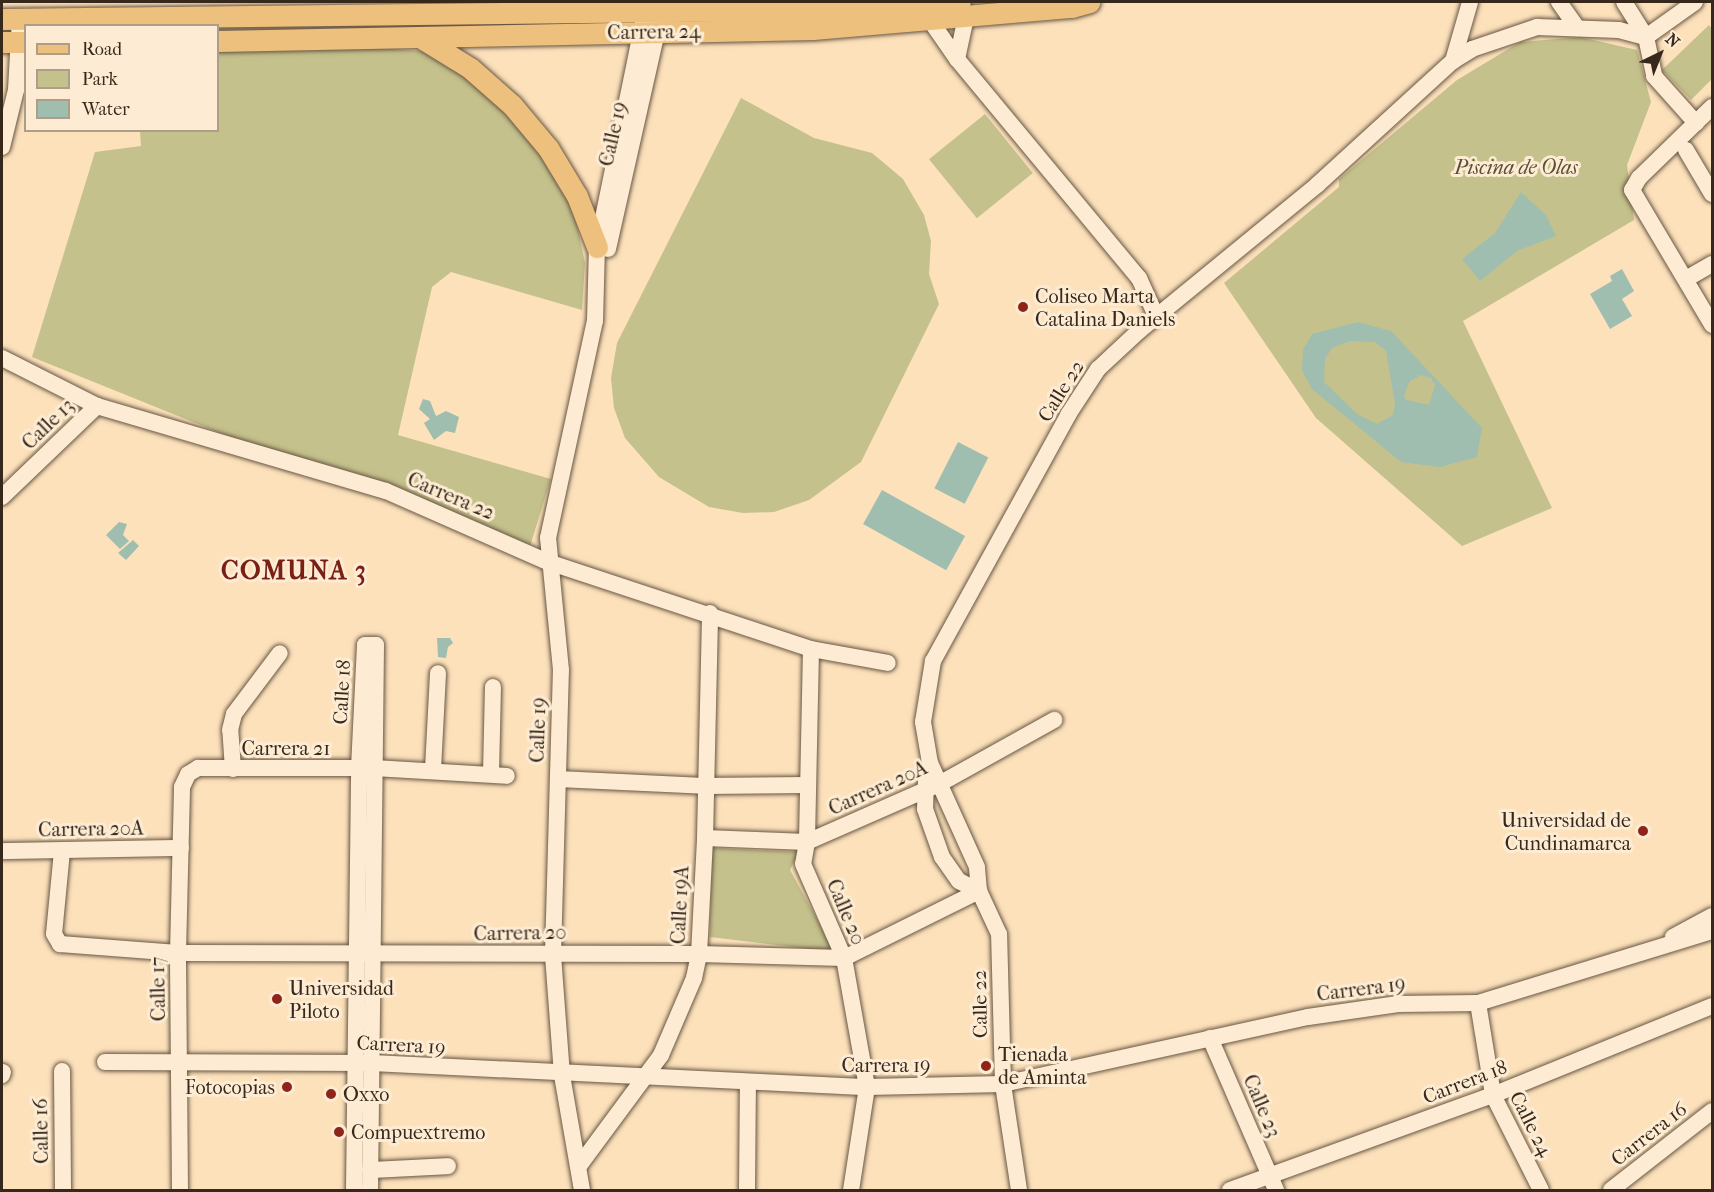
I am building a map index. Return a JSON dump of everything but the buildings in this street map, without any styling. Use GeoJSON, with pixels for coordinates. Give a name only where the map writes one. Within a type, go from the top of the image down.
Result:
{"type":"FeatureCollection","features":[{"type":"Feature","properties":{"kind":"main road","name":"Carrera 24"},"geometry":{"type":"LineString","coordinates":[[11,19],[652,15],[843,9],[1072,7],[1089,2]]}},
{"type":"Feature","properties":{"kind":"main road","name":"Carrera 24"},"geometry":{"type":"LineString","coordinates":[[219,41],[423,39],[652,15],[813,29],[930,20],[963,9]]}},
{"type":"Feature","properties":{"kind":"main road"},"geometry":{"type":"LineString","coordinates":[[423,39],[470,68],[519,113],[548,148],[577,196],[597,247]]}},
{"type":"Feature","properties":{"kind":"street"},"geometry":{"type":"LineString","coordinates":[[1453,61],[1470,2]]}},
{"type":"Feature","properties":{"kind":"street"},"geometry":{"type":"LineString","coordinates":[[1558,2],[1577,28]]}},
{"type":"Feature","properties":{"kind":"street"},"geometry":{"type":"LineString","coordinates":[[1624,2],[1646,37],[1654,76],[1696,123]]}},
{"type":"Feature","properties":{"kind":"street"},"geometry":{"type":"LineString","coordinates":[[1646,37],[1695,2]]}},
{"type":"Feature","properties":{"kind":"street"},"geometry":{"type":"LineString","coordinates":[[957,59],[963,9]]}},
{"type":"Feature","properties":{"kind":"street","name":"Calle 19"},"geometry":{"type":"LineString","coordinates":[[582,1191],[562,1075],[553,954],[561,670],[548,561],[548,538],[595,321],[599,275],[652,15]]}},
{"type":"Feature","properties":{"kind":"street"},"geometry":{"type":"LineString","coordinates":[[2,147],[16,90],[16,42],[11,19]]}},
{"type":"Feature","properties":{"kind":"street"},"geometry":{"type":"LineString","coordinates":[[930,20],[957,59],[1138,278],[1156,316]]}},
{"type":"Feature","properties":{"kind":"street","name":"Calle 22"},"geometry":{"type":"LineString","coordinates":[[1019,1191],[1003,1084],[999,934],[979,891],[977,867],[930,763],[923,722],[933,661],[1068,415],[1098,369],[1156,316],[1317,185],[1453,61],[1472,49],[1537,27],[1619,30],[1646,37]]}},
{"type":"Feature","properties":{"kind":"street"},"geometry":{"type":"LineString","coordinates":[[1713,107],[1639,178],[1632,190],[1713,325]]}},
{"type":"Feature","properties":{"kind":"street","name":"Calle 19"},"geometry":{"type":"LineString","coordinates":[[599,275],[597,247],[629,130]]}},
{"type":"Feature","properties":{"kind":"street"},"geometry":{"type":"LineString","coordinates":[[1686,150],[1713,194]]}},
{"type":"Feature","properties":{"kind":"street"},"geometry":{"type":"LineString","coordinates":[[1686,279],[1713,264]]}},
{"type":"Feature","properties":{"kind":"street","name":"Carrera 22"},"geometry":{"type":"LineString","coordinates":[[2,358],[97,406],[386,491],[548,561],[710,612],[811,649],[888,663]]}},
{"type":"Feature","properties":{"kind":"street","name":"Calle 13"},"geometry":{"type":"LineString","coordinates":[[2,496],[97,406]]}},
{"type":"Feature","properties":{"kind":"street","name":"Calle 19A"},"geometry":{"type":"LineString","coordinates":[[579,1166],[661,1055],[694,978],[699,954],[705,838],[704,786],[710,612]]}},
{"type":"Feature","properties":{"kind":"street","name":"Calle 18"},"geometry":{"type":"LineString","coordinates":[[367,768],[376,645],[365,645],[367,768],[363,956],[364,1063],[370,1191]]}},
{"type":"Feature","properties":{"kind":"street","name":"Calle 20"},"geometry":{"type":"LineString","coordinates":[[811,649],[807,842],[803,864],[844,958],[867,1087],[851,1191]]}},
{"type":"Feature","properties":{"kind":"street"},"geometry":{"type":"LineString","coordinates":[[233,769],[230,730],[234,714],[280,653]]}},
{"type":"Feature","properties":{"kind":"street"},"geometry":{"type":"LineString","coordinates":[[433,769],[438,673]]}},
{"type":"Feature","properties":{"kind":"street","name":"Carrera 21"},"geometry":{"type":"LineString","coordinates":[[182,787],[191,771],[233,769],[433,769],[499,775],[493,687]]}},
{"type":"Feature","properties":{"kind":"street","name":"Carrera 20A"},"geometry":{"type":"LineString","coordinates":[[705,838],[807,842],[939,784],[1054,720]]}},
{"type":"Feature","properties":{"kind":"street","name":"Calle 22"},"geometry":{"type":"LineString","coordinates":[[930,763],[923,791],[925,809],[942,858],[959,881],[979,891]]}},
{"type":"Feature","properties":{"kind":"street"},"geometry":{"type":"LineString","coordinates":[[558,779],[704,786],[807,785]]}},
{"type":"Feature","properties":{"kind":"street","name":"Calle 17"},"geometry":{"type":"LineString","coordinates":[[180,1191],[181,1063],[178,954],[182,787]]}},
{"type":"Feature","properties":{"kind":"street","name":"Carrera 20A"},"geometry":{"type":"LineString","coordinates":[[2,850],[182,848]]}},
{"type":"Feature","properties":{"kind":"street","name":"Carrera 20"},"geometry":{"type":"LineString","coordinates":[[62,851],[54,934],[60,945],[70,948],[178,954],[363,956],[699,954],[844,958],[979,891]]}},
{"type":"Feature","properties":{"kind":"street","name":"Carrera 19"},"geometry":{"type":"LineString","coordinates":[[1651,950],[1713,916]]}},
{"type":"Feature","properties":{"kind":"street","name":"Carrera 19"},"geometry":{"type":"LineString","coordinates":[[105,1062],[364,1063],[645,1079],[867,1087],[1003,1084],[1308,1017],[1398,1004],[1478,1003],[1713,931]]}},
{"type":"Feature","properties":{"kind":"street","name":"Calle 24"},"geometry":{"type":"LineString","coordinates":[[1478,1003],[1493,1095],[1541,1191]]}},
{"type":"Feature","properties":{"kind":"street","name":"Carrera 18"},"geometry":{"type":"LineString","coordinates":[[1230,1191],[1273,1184],[1713,1006]]}},
{"type":"Feature","properties":{"kind":"street","name":"Calle 23"},"geometry":{"type":"LineString","coordinates":[[1210,1038],[1273,1184]]}},
{"type":"Feature","properties":{"kind":"street","name":"Calle 18"},"geometry":{"type":"LineString","coordinates":[[354,1191],[364,1063]]}},
{"type":"Feature","properties":{"kind":"street","name":"Calle 16"},"geometry":{"type":"LineString","coordinates":[[62,1071],[63,1191]]}},
{"type":"Feature","properties":{"kind":"street"},"geometry":{"type":"LineString","coordinates":[[747,1191],[748,1083]]}},
{"type":"Feature","properties":{"kind":"street","name":"Carrera 16"},"geometry":{"type":"LineString","coordinates":[[1611,1191],[1713,1111]]}},
{"type":"Feature","properties":{"kind":"street"},"geometry":{"type":"LineString","coordinates":[[370,1170],[448,1166]]}},
{"type":"Feature","properties":{"kind":"green space"},"geometry":{"type":"Polygon","coordinates":[[[1709,25],[1712,29],[1712,79],[1691,100],[1662,70],[1709,25]]]}},
{"type":"Feature","properties":{"kind":"green space","name":"Piscina de Olas"},"geometry":{"type":"Polygon","coordinates":[[[1580,37],[1637,50],[1651,102],[1627,165],[1634,220],[1463,321],[1552,508],[1462,546],[1316,418],[1224,283],[1339,187],[1339,179],[1457,80],[1520,42],[1580,37]]]}},
{"type":"Feature","properties":{"kind":"green space"},"geometry":{"type":"Polygon","coordinates":[[[378,48],[422,51],[478,83],[542,151],[573,205],[585,263],[582,310],[451,272],[432,287],[398,435],[551,479],[530,546],[260,449],[32,357],[95,152],[141,146],[140,132],[219,132],[219,50],[378,48]]]}},
{"type":"Feature","properties":{"kind":"green space"},"geometry":{"type":"Polygon","coordinates":[[[741,98],[814,138],[872,153],[903,179],[924,215],[931,241],[929,274],[939,304],[861,462],[809,500],[774,512],[743,513],[709,507],[659,477],[625,438],[614,408],[611,378],[617,343],[741,98]]]}},
{"type":"Feature","properties":{"kind":"green space"},"geometry":{"type":"Polygon","coordinates":[[[985,114],[1033,173],[977,218],[929,159],[985,114]]]}},
{"type":"Feature","properties":{"kind":"green space"},"geometry":{"type":"Polygon","coordinates":[[[712,848],[799,852],[790,870],[835,952],[710,937],[712,848]]]}},
{"type":"Feature","properties":{"kind":"water"},"geometry":{"type":"Polygon","coordinates":[[[1521,192],[1546,215],[1556,236],[1517,251],[1480,281],[1462,259],[1495,233],[1521,192]]]}},
{"type":"Feature","properties":{"kind":"water"},"geometry":{"type":"Polygon","coordinates":[[[1622,269],[1634,291],[1622,299],[1632,316],[1610,329],[1590,294],[1612,281],[1610,276],[1622,269]]]}},
{"type":"Feature","properties":{"kind":"water"},"geometry":{"type":"Polygon","coordinates":[[[1358,322],[1391,331],[1482,428],[1477,457],[1440,467],[1401,462],[1312,389],[1302,370],[1303,350],[1312,334],[1358,322]],[[1350,341],[1332,348],[1325,359],[1324,382],[1357,414],[1377,424],[1393,415],[1395,404],[1386,351],[1375,342],[1350,341]],[[1421,375],[1410,381],[1404,395],[1406,400],[1429,405],[1435,385],[1431,378],[1421,375]]]}},
{"type":"Feature","properties":{"kind":"water"},"geometry":{"type":"Polygon","coordinates":[[[423,399],[430,401],[436,416],[446,411],[459,417],[455,433],[446,431],[434,440],[424,423],[430,419],[419,409],[423,399]]]}},
{"type":"Feature","properties":{"kind":"water"},"geometry":{"type":"Polygon","coordinates":[[[958,442],[988,457],[965,504],[934,488],[958,442]]]}},
{"type":"Feature","properties":{"kind":"water"},"geometry":{"type":"Polygon","coordinates":[[[882,490],[965,536],[946,570],[863,524],[882,490]]]}},
{"type":"Feature","properties":{"kind":"water"},"geometry":{"type":"Polygon","coordinates":[[[119,522],[127,524],[123,535],[129,541],[120,549],[106,535],[119,522]]]}},
{"type":"Feature","properties":{"kind":"water"},"geometry":{"type":"Polygon","coordinates":[[[133,540],[139,546],[126,560],[118,553],[133,540]]]}},
{"type":"Feature","properties":{"kind":"water"},"geometry":{"type":"Polygon","coordinates":[[[437,638],[450,638],[453,643],[448,647],[446,658],[438,657],[437,638]]]}},
{"type":"Feature","properties":{"kind":"place","name":"Coliseo Marta Catalina Daniels"},"geometry":{"type":"Point","coordinates":[1023,307]}},
{"type":"Feature","properties":{"kind":"place","name":"Universidad de Cundinamarca"},"geometry":{"type":"Point","coordinates":[1643,831]}},
{"type":"Feature","properties":{"kind":"place","name":"Universidad Piloto"},"geometry":{"type":"Point","coordinates":[277,999]}},
{"type":"Feature","properties":{"kind":"place","name":"Tienada de Aminta"},"geometry":{"type":"Point","coordinates":[986,1066]}},
{"type":"Feature","properties":{"kind":"place","name":"Fotocopias"},"geometry":{"type":"Point","coordinates":[287,1087]}},
{"type":"Feature","properties":{"kind":"place","name":"Oxxo"},"geometry":{"type":"Point","coordinates":[331,1094]}},
{"type":"Feature","properties":{"kind":"place","name":"Compuextremo"},"geometry":{"type":"Point","coordinates":[339,1132]}},
{"type":"Feature","properties":{"kind":"district","name":"COMUNA 3"},"geometry":{"type":"Point","coordinates":[294,571]}}]}
